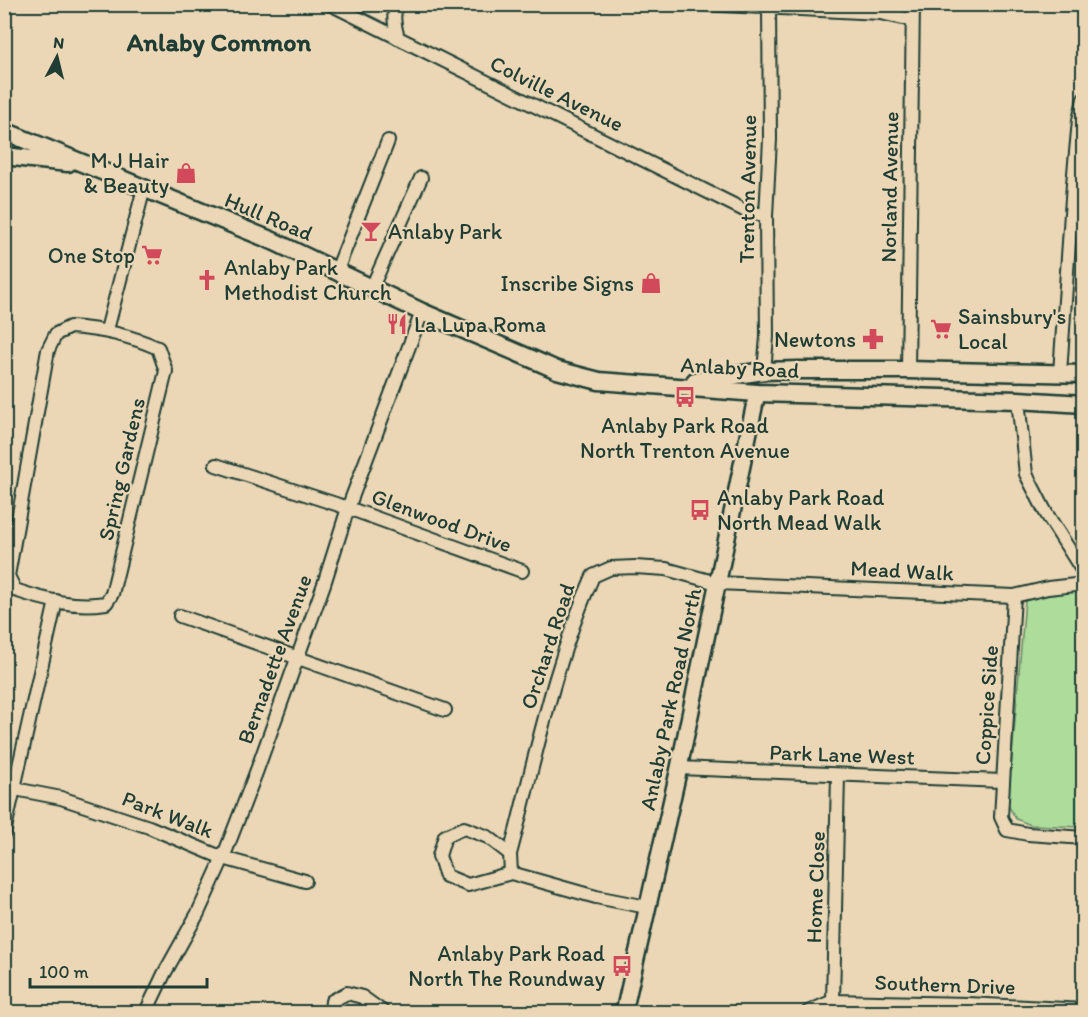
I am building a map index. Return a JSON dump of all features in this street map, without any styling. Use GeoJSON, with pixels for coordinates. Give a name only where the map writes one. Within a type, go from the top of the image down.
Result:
{"type":"FeatureCollection","features":[{"type":"Feature","properties":{"kind":"main road","name":"Hull Road"},"geometry":{"type":"LineString","coordinates":[[4,131],[273,242],[337,270],[422,312],[557,370],[599,381],[667,385]]}},
{"type":"Feature","properties":{"kind":"main road","name":"Hull Road"},"geometry":{"type":"LineString","coordinates":[[4,156],[89,165]]}},
{"type":"Feature","properties":{"kind":"main road","name":"Anlaby Road"},"geometry":{"type":"LineString","coordinates":[[667,385],[764,371],[908,370],[1083,374]]}},
{"type":"Feature","properties":{"kind":"main road","name":"Anlaby Road"},"geometry":{"type":"LineString","coordinates":[[667,385],[757,393],[1018,400],[1083,404]]}},
{"type":"Feature","properties":{"kind":"street","name":"Colville Avenue"},"geometry":{"type":"LineString","coordinates":[[330,4],[744,210],[766,216]]}},
{"type":"Feature","properties":{"kind":"street"},"geometry":{"type":"LineString","coordinates":[[397,4],[394,22],[398,38]]}},
{"type":"Feature","properties":{"kind":"street"},"geometry":{"type":"LineString","coordinates":[[702,4],[880,13],[912,20]]}},
{"type":"Feature","properties":{"kind":"street","name":"Norland Avenue"},"geometry":{"type":"LineString","coordinates":[[908,370],[913,4]]}},
{"type":"Feature","properties":{"kind":"street","name":"Trenton Avenue"},"geometry":{"type":"LineString","coordinates":[[764,371],[767,337],[766,216],[770,139],[769,8]]}},
{"type":"Feature","properties":{"kind":"street"},"geometry":{"type":"LineString","coordinates":[[1060,373],[1073,184],[1083,99]]}},
{"type":"Feature","properties":{"kind":"street"},"geometry":{"type":"LineString","coordinates":[[337,270],[388,141]]}},
{"type":"Feature","properties":{"kind":"street"},"geometry":{"type":"LineString","coordinates":[[372,287],[421,178]]}},
{"type":"Feature","properties":{"kind":"street"},"geometry":{"type":"LineString","coordinates":[[107,330],[144,188]]}},
{"type":"Feature","properties":{"kind":"street","name":"Bernadette Avenue"},"geometry":{"type":"LineString","coordinates":[[146,1012],[198,913],[223,858],[324,584],[348,508],[422,312]]}},
{"type":"Feature","properties":{"kind":"street","name":"Spring Gardens"},"geometry":{"type":"LineString","coordinates":[[70,327],[107,330],[139,339],[158,348],[166,371],[112,594],[106,603],[91,605],[56,601],[15,590],[8,576],[48,350],[56,334],[70,327]]}},
{"type":"Feature","properties":{"kind":"street","name":"Anlaby Park Road North"},"geometry":{"type":"LineString","coordinates":[[624,1012],[679,768],[757,393]]}},
{"type":"Feature","properties":{"kind":"street"},"geometry":{"type":"LineString","coordinates":[[1018,400],[1026,474],[1046,513],[1083,573]]}},
{"type":"Feature","properties":{"kind":"street","name":"Glenwood Drive"},"geometry":{"type":"LineString","coordinates":[[216,465],[348,508],[522,571]]}},
{"type":"Feature","properties":{"kind":"street","name":"Orchard Road"},"geometry":{"type":"LineString","coordinates":[[510,854],[555,678],[576,614],[592,576],[611,568],[635,567],[666,569],[717,583]]}},
{"type":"Feature","properties":{"kind":"street","name":"Mead Walk"},"geometry":{"type":"LineString","coordinates":[[717,583],[1014,596],[1048,588],[1083,584]]}},
{"type":"Feature","properties":{"kind":"street","name":"Coppice Side"},"geometry":{"type":"LineString","coordinates":[[1014,596],[1001,817],[1007,831],[1083,838]]}},
{"type":"Feature","properties":{"kind":"street"},"geometry":{"type":"LineString","coordinates":[[4,833],[56,601]]}},
{"type":"Feature","properties":{"kind":"street"},"geometry":{"type":"LineString","coordinates":[[180,616],[445,710]]}},
{"type":"Feature","properties":{"kind":"street","name":"Park Lane West"},"geometry":{"type":"LineString","coordinates":[[679,768],[1002,781]]}},
{"type":"Feature","properties":{"kind":"street","name":"Home Close"},"geometry":{"type":"LineString","coordinates":[[833,1001],[838,775]]}},
{"type":"Feature","properties":{"kind":"street","name":"Park Walk"},"geometry":{"type":"LineString","coordinates":[[15,789],[61,798],[148,827],[223,858],[305,881]]}},
{"type":"Feature","properties":{"kind":"street"},"geometry":{"type":"LineString","coordinates":[[511,873],[510,854],[488,837],[464,828],[445,836],[439,856],[446,876],[468,885],[511,873],[596,897],[647,907]]}},
{"type":"Feature","properties":{"kind":"street"},"geometry":{"type":"LineString","coordinates":[[331,1012],[332,1001],[347,993],[362,997],[383,1012]]}},
{"type":"Feature","properties":{"kind":"street","name":"Southern Drive"},"geometry":{"type":"LineString","coordinates":[[808,1012],[833,1001],[968,1004],[1083,1010]]}},
{"type":"Feature","properties":{"kind":"green space"},"geometry":{"type":"Polygon","coordinates":[[[1083,591],[1083,827],[1031,825],[1016,819],[1008,805],[1025,600],[1049,593],[1083,591]]]}},
{"type":"Feature","properties":{"kind":"place","name":"M J Hair & Beauty"},"geometry":{"type":"Point","coordinates":[186,173]}},
{"type":"Feature","properties":{"kind":"place","name":"Anlaby Park"},"geometry":{"type":"Point","coordinates":[371,231]}},
{"type":"Feature","properties":{"kind":"place","name":"One Stop"},"geometry":{"type":"Point","coordinates":[152,255]}},
{"type":"Feature","properties":{"kind":"place","name":"Anlaby Park Methodist Church"},"geometry":{"type":"Point","coordinates":[207,280]}},
{"type":"Feature","properties":{"kind":"place","name":"Inscribe Signs"},"geometry":{"type":"Point","coordinates":[651,283]}},
{"type":"Feature","properties":{"kind":"place","name":"La Lupa Roma"},"geometry":{"type":"Point","coordinates":[397,324]}},
{"type":"Feature","properties":{"kind":"place","name":"Sainsbury's Local"},"geometry":{"type":"Point","coordinates":[941,329]}},
{"type":"Feature","properties":{"kind":"place","name":"Newtons"},"geometry":{"type":"Point","coordinates":[873,339]}},
{"type":"Feature","properties":{"kind":"place","name":"Anlaby Park Road North Trenton Avenue"},"geometry":{"type":"Point","coordinates":[685,397]}},
{"type":"Feature","properties":{"kind":"place","name":"Anlaby Park Road North Mead Walk"},"geometry":{"type":"Point","coordinates":[700,510]}},
{"type":"Feature","properties":{"kind":"place","name":"Anlaby Park Road North The Roundway"},"geometry":{"type":"Point","coordinates":[622,966]}},
{"type":"Feature","properties":{"kind":"district","name":"Anlaby Common"},"geometry":{"type":"Point","coordinates":[219,42]}}]}
